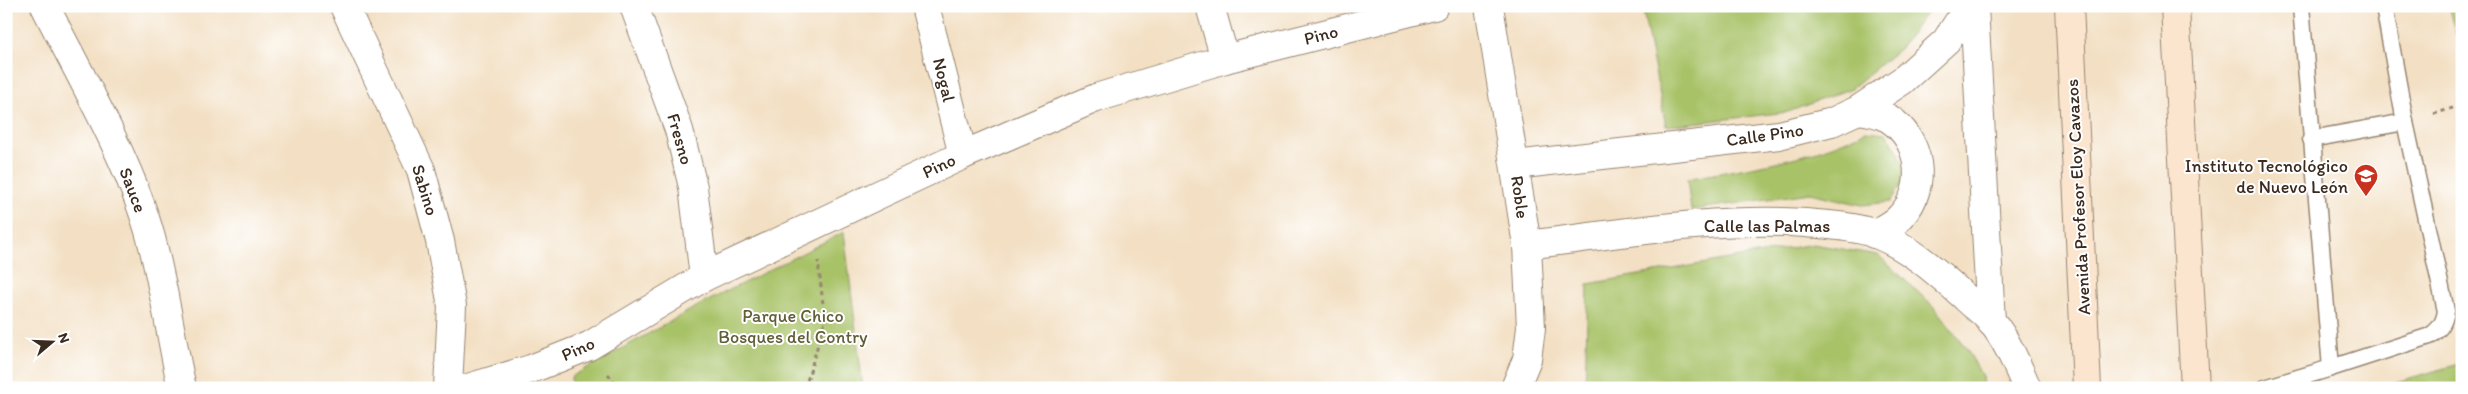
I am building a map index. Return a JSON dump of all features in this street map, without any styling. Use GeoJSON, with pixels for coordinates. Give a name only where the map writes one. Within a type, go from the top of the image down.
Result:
{"type":"FeatureCollection","features":[{"type":"Feature","properties":{"kind":"main road","name":"Avenida Profesor Eloy Cavazos"},"geometry":{"type":"LineString","coordinates":[[2069,6],[2087,388]]}},
{"type":"Feature","properties":{"kind":"main road"},"geometry":{"type":"LineString","coordinates":[[2175,6],[2195,388]]}},
{"type":"Feature","properties":{"kind":"street","name":"Sauce"},"geometry":{"type":"LineString","coordinates":[[45,6],[121,158],[136,194],[151,238],[182,388]]}},
{"type":"Feature","properties":{"kind":"street","name":"Sabino"},"geometry":{"type":"LineString","coordinates":[[344,6],[421,170],[440,241],[452,306],[448,388]]}},
{"type":"Feature","properties":{"kind":"street","name":"Fresno"},"geometry":{"type":"LineString","coordinates":[[634,6],[679,130],[693,186],[704,277]]}},
{"type":"Feature","properties":{"kind":"street","name":"Nogal"},"geometry":{"type":"LineString","coordinates":[[925,6],[963,155]]}},
{"type":"Feature","properties":{"kind":"street"},"geometry":{"type":"LineString","coordinates":[[1210,6],[1225,59]]}},
{"type":"Feature","properties":{"kind":"street","name":"Pino"},"geometry":{"type":"LineString","coordinates":[[468,388],[531,369],[589,346],[704,277],[963,155],[1096,98],[1225,59],[1434,6]]}},
{"type":"Feature","properties":{"kind":"street","name":"Roble"},"geometry":{"type":"LineString","coordinates":[[1488,6],[1527,245],[1531,328],[1527,359],[1515,388]]}},
{"type":"Feature","properties":{"kind":"street","name":"Calle Pino"},"geometry":{"type":"LineString","coordinates":[[1515,165],[1779,135],[1818,127],[1858,110],[1904,80],[1946,41],[1969,6]]}},
{"type":"Feature","properties":{"kind":"street"},"geometry":{"type":"LineString","coordinates":[[1974,6],[1991,322]]}},
{"type":"Feature","properties":{"kind":"street"},"geometry":{"type":"LineString","coordinates":[[1858,110],[1887,118],[1900,128],[1910,141],[1919,172],[1911,204],[1902,216],[1874,234]]}},
{"type":"Feature","properties":{"kind":"street","name":"Calle las Palmas"},"geometry":{"type":"LineString","coordinates":[[1527,245],[1667,228],[1737,223],[1787,222],[1839,226],[1874,234],[1905,250],[1931,267],[1991,322],[2014,358],[2027,388]]}},
{"type":"Feature","properties":{"kind":"lane"},"geometry":{"type":"LineString","coordinates":[[2301,6],[2331,368]]}},
{"type":"Feature","properties":{"kind":"lane"},"geometry":{"type":"LineString","coordinates":[[2265,388],[2430,336],[2439,330],[2445,321],[2446,311],[2405,122],[2384,6]]}},
{"type":"Feature","properties":{"kind":"lane"},"geometry":{"type":"LineString","coordinates":[[2311,139],[2405,122]]}},
{"type":"Feature","properties":{"kind":"path"},"geometry":{"type":"LineString","coordinates":[[805,388],[824,321],[813,225]]}},
{"type":"Feature","properties":{"kind":"green space"},"geometry":{"type":"Polygon","coordinates":[[[1642,6],[1932,6],[1901,47],[1852,88],[1788,112],[1666,126],[1642,6]]]}},
{"type":"Feature","properties":{"kind":"green space"},"geometry":{"type":"Polygon","coordinates":[[[2448,6],[2462,6],[2462,56],[2448,6]]]}},
{"type":"Feature","properties":{"kind":"green space"},"geometry":{"type":"Polygon","coordinates":[[[1866,131],[1886,133],[1902,159],[1904,177],[1890,202],[1862,205],[1810,193],[1691,210],[1687,179],[1801,156],[1845,141],[1866,131]]]}},
{"type":"Feature","properties":{"kind":"green space","name":"Parque Chico Bosques del Contry"},"geometry":{"type":"Polygon","coordinates":[[[844,232],[863,388],[572,388],[571,377],[694,308],[844,232]]]}},
{"type":"Feature","properties":{"kind":"green space"},"geometry":{"type":"Polygon","coordinates":[[[1813,244],[1878,255],[1934,307],[1966,348],[1982,376],[1983,388],[1585,388],[1588,284],[1813,244]]]}},
{"type":"Feature","properties":{"kind":"green space"},"geometry":{"type":"Polygon","coordinates":[[[2462,363],[2462,388],[2376,388],[2462,363]]]}},
{"type":"Feature","properties":{"kind":"place","name":"Instituto Tecnológico de Nuevo León"},"geometry":{"type":"Point","coordinates":[2366,197]}}]}
